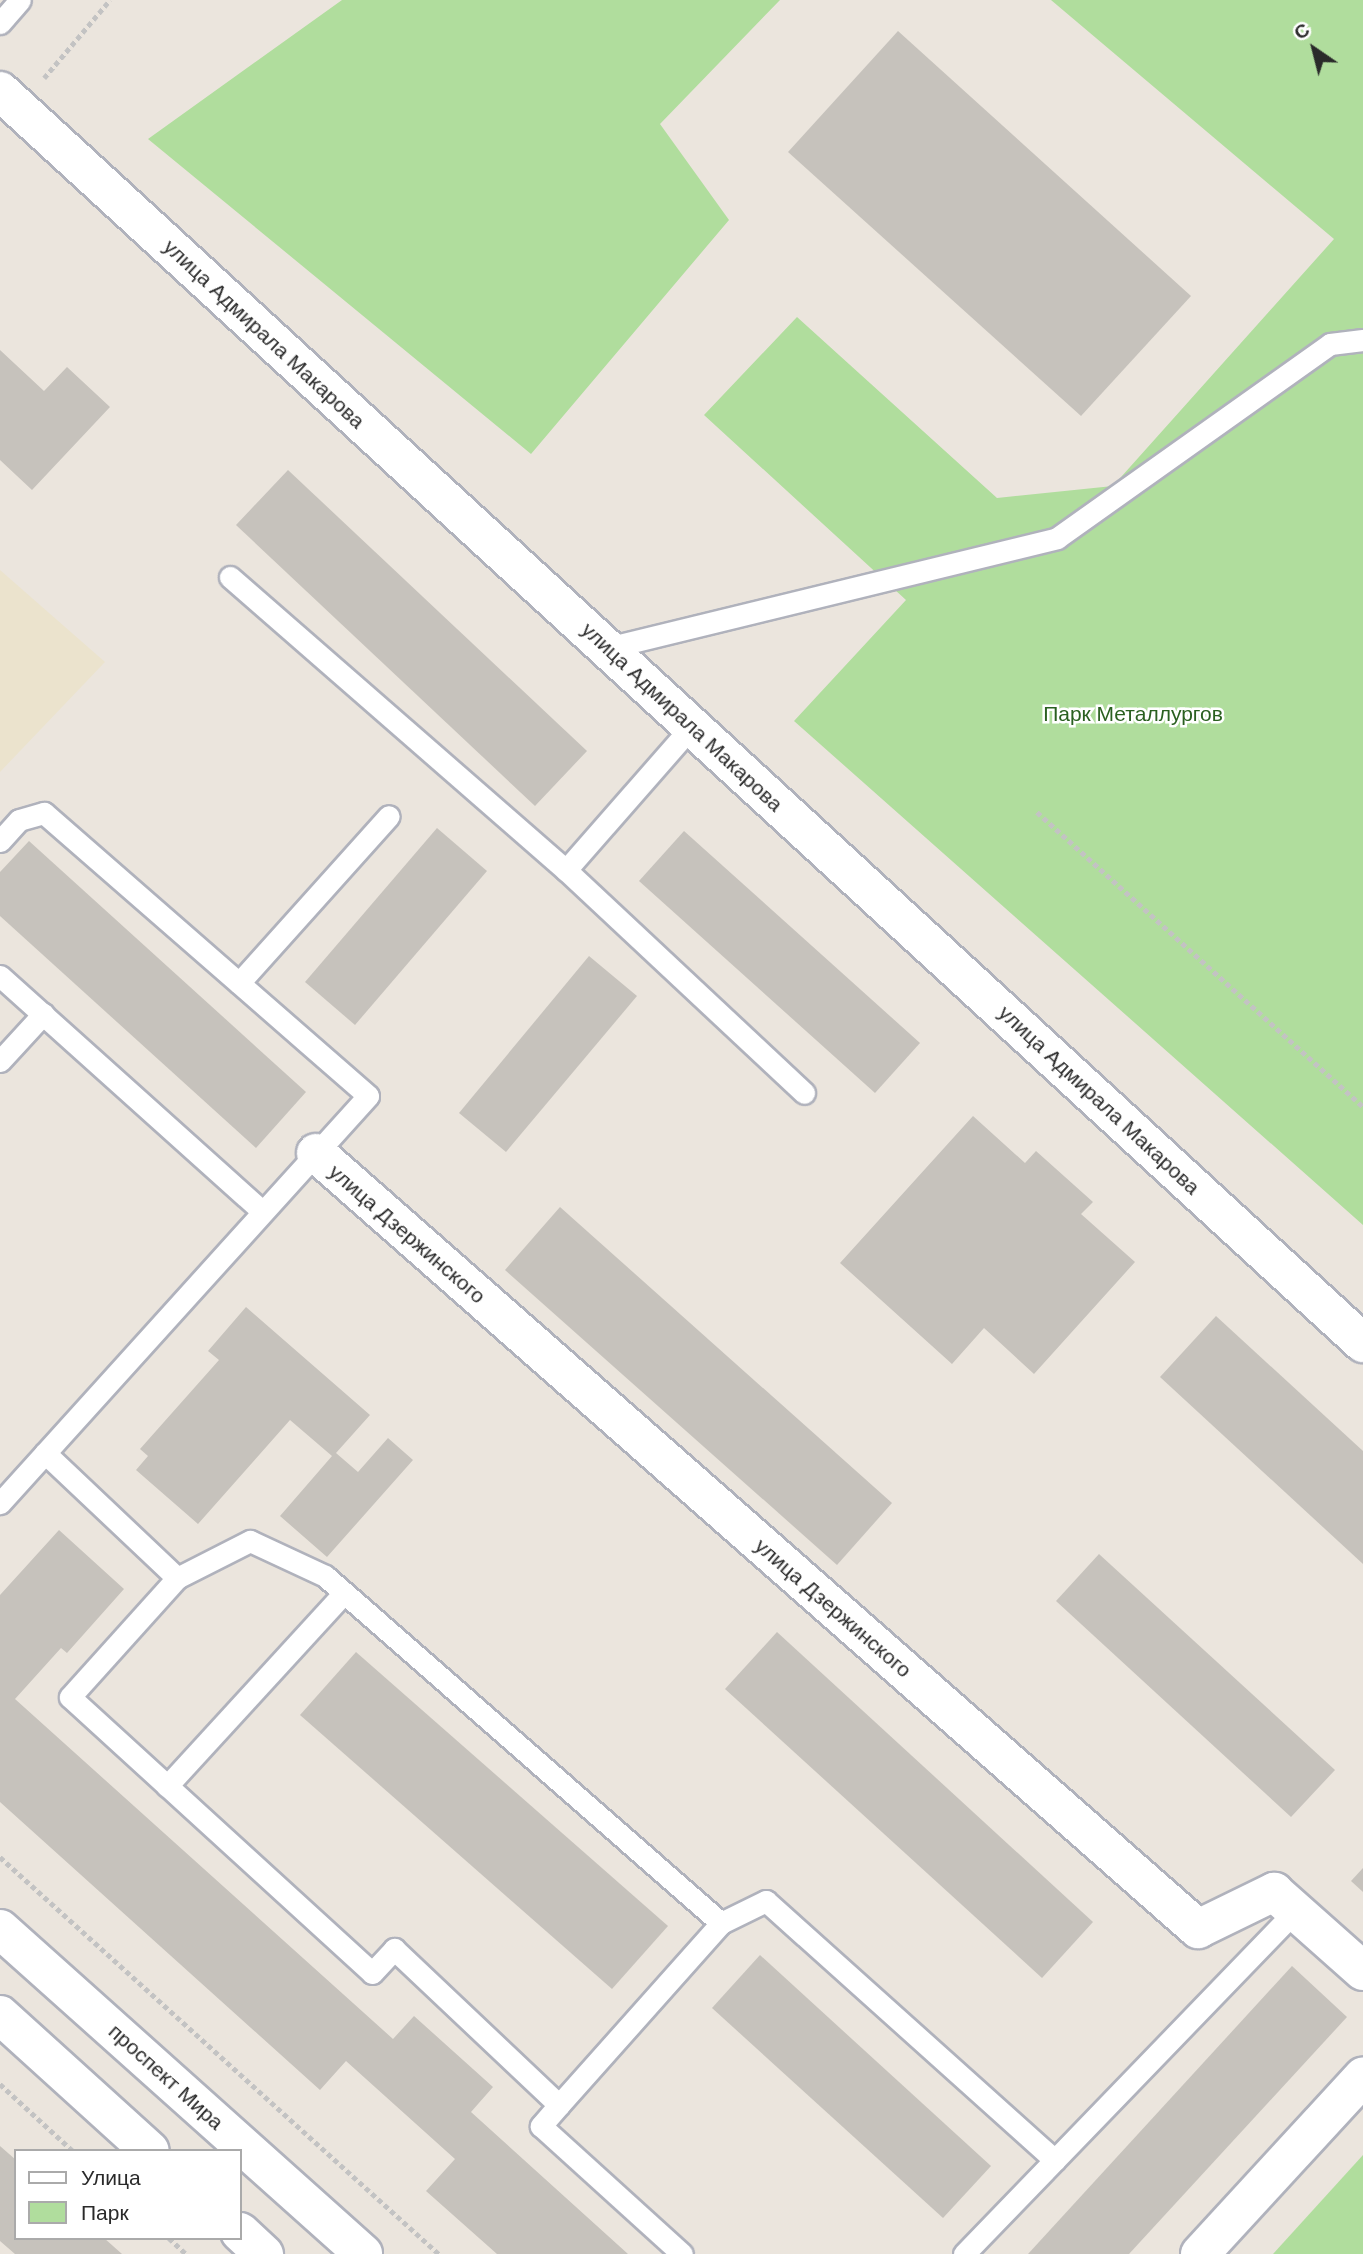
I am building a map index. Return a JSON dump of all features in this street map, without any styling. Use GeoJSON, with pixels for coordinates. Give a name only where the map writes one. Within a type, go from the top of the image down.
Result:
{"type":"FeatureCollection","features":[{"type":"Feature","properties":{"kind":"street","name":"улица Адмирала Макарова"},"geometry":{"type":"LineString","coordinates":[[9,100],[1363,1343]]}},
{"type":"Feature","properties":{"kind":"street","name":"улица Дзержинского"},"geometry":{"type":"LineString","coordinates":[[316,1153],[1198,1929],[1274,1892],[1363,1971]]}},
{"type":"Feature","properties":{"kind":"street","name":"проспект Мира"},"geometry":{"type":"LineString","coordinates":[[0,1929],[363,2254]]}},
{"type":"Feature","properties":{"kind":"street"},"geometry":{"type":"LineString","coordinates":[[0,2015],[148,2149]]}},
{"type":"Feature","properties":{"kind":"street"},"geometry":{"type":"LineString","coordinates":[[1200,2254],[1363,2077]]}},
{"type":"Feature","properties":{"kind":"street"},"geometry":{"type":"LineString","coordinates":[[242,2234],[264,2254]]}},
{"type":"Feature","properties":{"kind":"lane"},"geometry":{"type":"LineString","coordinates":[[0,23],[20,0]]}},
{"type":"Feature","properties":{"kind":"lane"},"geometry":{"type":"LineString","coordinates":[[607,648],[1057,538],[1330,344],[1363,340]]}},
{"type":"Feature","properties":{"kind":"lane"},"geometry":{"type":"LineString","coordinates":[[230,577],[566,870],[804,1093]]}},
{"type":"Feature","properties":{"kind":"lane"},"geometry":{"type":"LineString","coordinates":[[566,870],[692,726]]}},
{"type":"Feature","properties":{"kind":"lane"},"geometry":{"type":"LineString","coordinates":[[0,841],[19,820],[44,813],[368,1096],[0,1503]]}},
{"type":"Feature","properties":{"kind":"lane"},"geometry":{"type":"LineString","coordinates":[[239,983],[389,816]]}},
{"type":"Feature","properties":{"kind":"lane"},"geometry":{"type":"LineString","coordinates":[[0,976],[263,1212]]}},
{"type":"Feature","properties":{"kind":"lane"},"geometry":{"type":"LineString","coordinates":[[0,1061],[43,1014]]}},
{"type":"Feature","properties":{"kind":"lane"},"geometry":{"type":"LineString","coordinates":[[45,1453],[177,1578]]}},
{"type":"Feature","properties":{"kind":"lane"},"geometry":{"type":"LineString","coordinates":[[559,2105],[394,1950],[372,1973],[70,1697],[177,1578],[250,1541],[326,1576],[721,1923]]}},
{"type":"Feature","properties":{"kind":"lane"},"geometry":{"type":"LineString","coordinates":[[167,1786],[344,1593]]}},
{"type":"Feature","properties":{"kind":"lane"},"geometry":{"type":"LineString","coordinates":[[682,2254],[541,2126],[721,1923],[766,1901],[1055,2160]]}},
{"type":"Feature","properties":{"kind":"lane"},"geometry":{"type":"LineString","coordinates":[[964,2254],[1295,1911]]}},
{"type":"Feature","properties":{"kind":"path"},"geometry":{"type":"LineString","coordinates":[[9,100],[110,0]]}},
{"type":"Feature","properties":{"kind":"path"},"geometry":{"type":"LineString","coordinates":[[1037,812],[1363,1107]]}},
{"type":"Feature","properties":{"kind":"path"},"geometry":{"type":"LineString","coordinates":[[0,1857],[439,2254]]}},
{"type":"Feature","properties":{"kind":"path"},"geometry":{"type":"LineString","coordinates":[[0,2084],[71,2149]]}},
{"type":"Feature","properties":{"kind":"path"},"geometry":{"type":"LineString","coordinates":[[171,2240],[186,2254]]}},
{"type":"Feature","properties":{"kind":"shaded area"},"geometry":{"type":"Polygon","coordinates":[[[0,570],[105,662],[0,772],[0,570]]]}},
{"type":"Feature","properties":{"kind":"green space"},"geometry":{"type":"Polygon","coordinates":[[[342,0],[780,0],[660,124],[729,220],[531,454],[148,139],[342,0]]]}},
{"type":"Feature","properties":{"kind":"green space","name":"Парк Металлургов"},"geometry":{"type":"Polygon","coordinates":[[[1051,0],[1363,0],[1363,1225],[794,721],[906,600],[704,415],[797,317],[997,498],[1113,486],[1334,239],[1051,0]]]}},
{"type":"Feature","properties":{"kind":"green space"},"geometry":{"type":"Polygon","coordinates":[[[1363,2155],[1363,2254],[1273,2254],[1363,2155]]]}},
{"type":"Feature","properties":{"kind":"building"},"geometry":{"type":"Polygon","coordinates":[[[898,31],[1191,296],[1081,416],[788,152],[898,31]]]}},
{"type":"Feature","properties":{"kind":"building"},"geometry":{"type":"Polygon","coordinates":[[[0,350],[44,391],[67,367],[110,407],[32,490],[0,460],[0,350]]]}},
{"type":"Feature","properties":{"kind":"building"},"geometry":{"type":"Polygon","coordinates":[[[288,470],[587,751],[535,806],[236,525],[288,470]]]}},
{"type":"Feature","properties":{"kind":"building"},"geometry":{"type":"Polygon","coordinates":[[[437,828],[487,871],[355,1025],[305,982],[437,828]]]}},
{"type":"Feature","properties":{"kind":"building"},"geometry":{"type":"Polygon","coordinates":[[[684,831],[920,1043],[875,1093],[639,881],[684,831]]]}},
{"type":"Feature","properties":{"kind":"building"},"geometry":{"type":"Polygon","coordinates":[[[29,841],[306,1092],[256,1148],[0,916],[0,872],[29,841]]]}},
{"type":"Feature","properties":{"kind":"building"},"geometry":{"type":"Polygon","coordinates":[[[589,956],[637,996],[506,1152],[459,1113],[589,956]]]}},
{"type":"Feature","properties":{"kind":"building"},"geometry":{"type":"Polygon","coordinates":[[[973,1116],[1025,1163],[1036,1151],[1093,1202],[1081,1214],[1135,1262],[1034,1374],[984,1328],[952,1364],[840,1263],[973,1116]]]}},
{"type":"Feature","properties":{"kind":"building"},"geometry":{"type":"Polygon","coordinates":[[[560,1207],[892,1503],[837,1565],[505,1270],[560,1207]]]}},
{"type":"Feature","properties":{"kind":"building"},"geometry":{"type":"Polygon","coordinates":[[[246,1307],[370,1415],[336,1453],[358,1472],[388,1438],[413,1460],[327,1557],[280,1516],[332,1456],[290,1420],[198,1524],[136,1470],[148,1456],[140,1449],[219,1360],[208,1351],[246,1307]]]}},
{"type":"Feature","properties":{"kind":"building"},"geometry":{"type":"Polygon","coordinates":[[[1216,1316],[1363,1451],[1363,1564],[1160,1377],[1216,1316]]]}},
{"type":"Feature","properties":{"kind":"building"},"geometry":{"type":"Polygon","coordinates":[[[59,1530],[124,1589],[67,1653],[61,1648],[15,1699],[393,2039],[414,2016],[493,2087],[471,2112],[628,2254],[497,2254],[426,2191],[455,2159],[346,2061],[320,2090],[0,1802],[0,1595],[59,1530]]]}},
{"type":"Feature","properties":{"kind":"building"},"geometry":{"type":"Polygon","coordinates":[[[1099,1554],[1335,1770],[1291,1817],[1056,1601],[1099,1554]]]}},
{"type":"Feature","properties":{"kind":"building"},"geometry":{"type":"Polygon","coordinates":[[[777,1632],[1093,1922],[1042,1978],[725,1689],[777,1632]]]}},
{"type":"Feature","properties":{"kind":"building"},"geometry":{"type":"Polygon","coordinates":[[[356,1652],[668,1926],[612,1989],[300,1715],[356,1652]]]}},
{"type":"Feature","properties":{"kind":"building"},"geometry":{"type":"Polygon","coordinates":[[[1363,1868],[1363,1892],[1351,1881],[1363,1868]]]}},
{"type":"Feature","properties":{"kind":"building"},"geometry":{"type":"Polygon","coordinates":[[[760,1955],[991,2166],[943,2218],[712,2008],[760,1955]]]}},
{"type":"Feature","properties":{"kind":"building"},"geometry":{"type":"Polygon","coordinates":[[[1292,1966],[1347,2017],[1129,2254],[1028,2254],[1292,1966]]]}},
{"type":"Feature","properties":{"kind":"building"},"geometry":{"type":"Polygon","coordinates":[[[0,2146],[14,2158],[14,2240],[106,2240],[122,2254],[15,2254],[0,2241],[0,2146]]]}}]}
